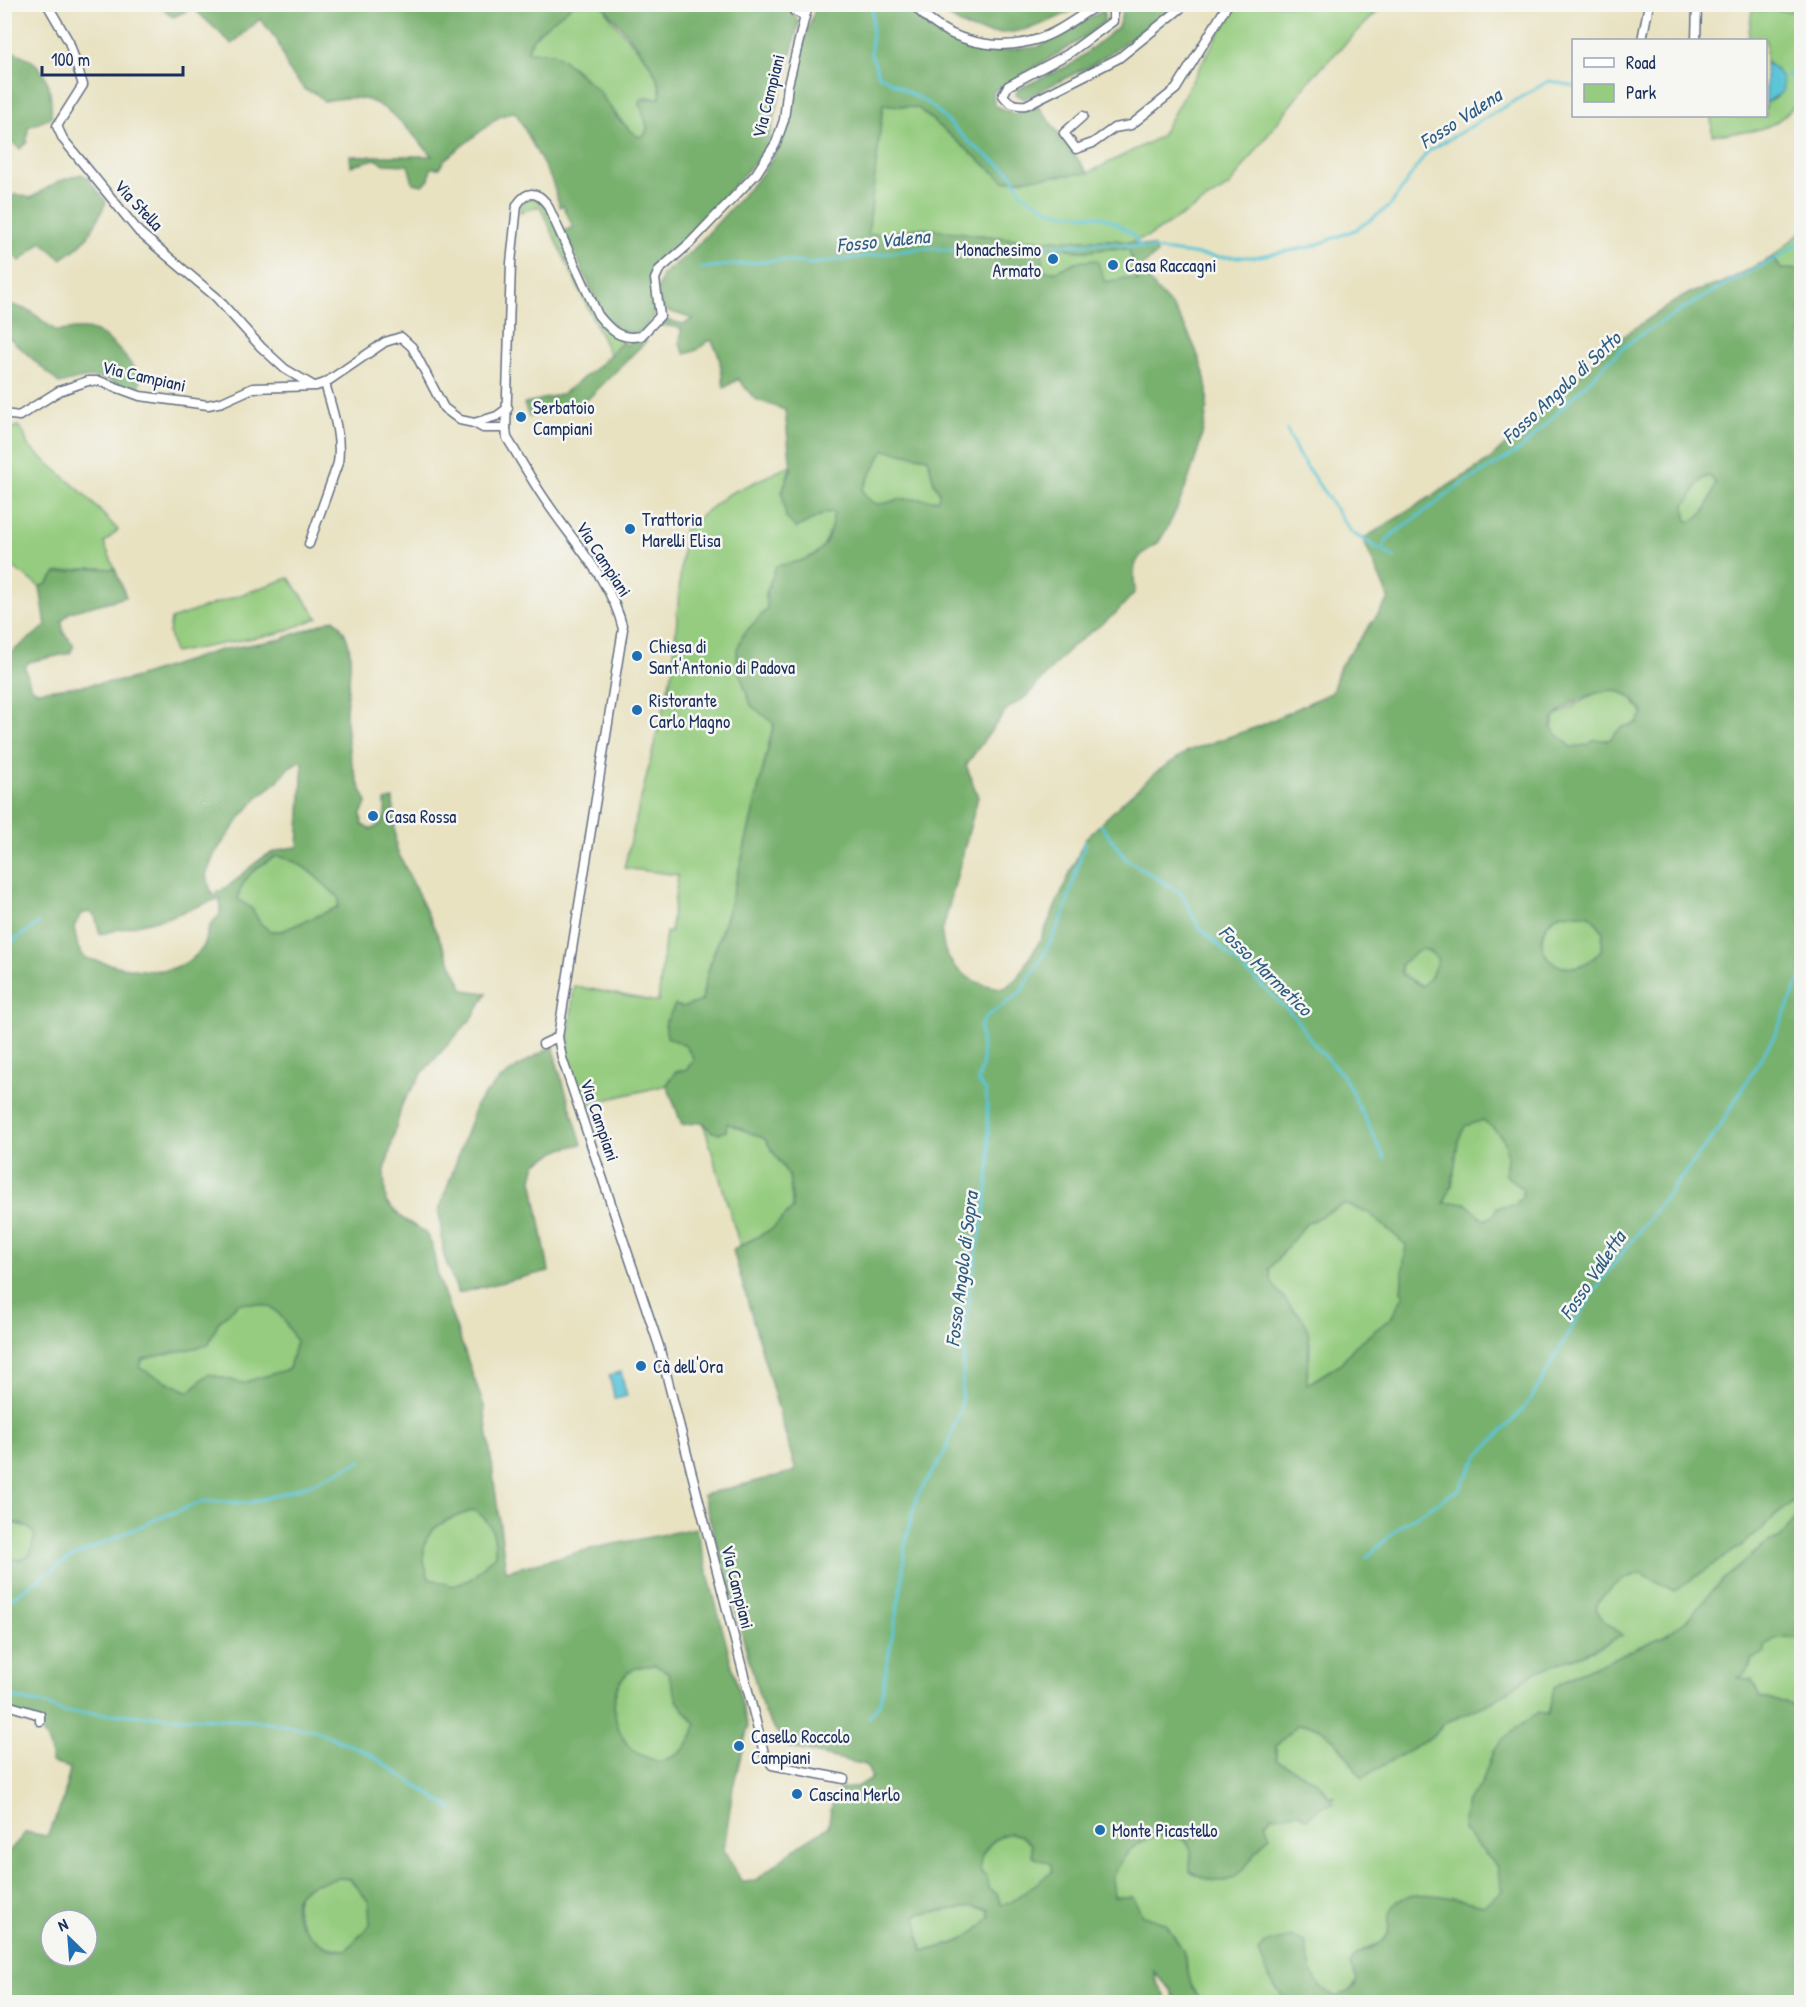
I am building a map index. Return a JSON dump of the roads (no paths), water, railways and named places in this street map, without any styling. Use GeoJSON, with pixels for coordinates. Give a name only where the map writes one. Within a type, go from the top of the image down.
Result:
{"type":"FeatureCollection","features":[{"type":"Feature","properties":{"kind":"street","name":"Via Stella"},"geometry":{"type":"LineString","coordinates":[[47,4],[69,42],[83,85],[57,126],[63,139],[139,232],[216,297],[261,347],[285,369],[313,385]]}},
{"type":"Feature","properties":{"kind":"street"},"geometry":{"type":"LineString","coordinates":[[794,4],[794,11],[805,16]]}},
{"type":"Feature","properties":{"kind":"street","name":"Via Campiani"},"geometry":{"type":"LineString","coordinates":[[810,4],[788,85],[784,120],[776,143],[756,174],[690,243],[658,270],[655,279],[660,316],[641,336],[623,337],[608,327],[598,315],[547,204],[536,194],[529,193],[522,198],[517,205],[511,263],[506,428],[507,438],[547,503],[606,587],[617,606],[623,629],[558,1037],[568,1078],[659,1346],[764,1754],[772,1766],[844,1779]]}},
{"type":"Feature","properties":{"kind":"street"},"geometry":{"type":"LineString","coordinates":[[913,4],[922,15],[944,29],[963,39],[984,44],[1034,40],[1058,30],[1100,4]]}},
{"type":"Feature","properties":{"kind":"street"},"geometry":{"type":"LineString","coordinates":[[1105,5],[1113,10],[1113,21],[1068,54],[1008,86],[1003,95],[1005,98],[1017,106],[1026,105],[1070,84],[1119,58],[1186,4]]}},
{"type":"Feature","properties":{"kind":"street"},"geometry":{"type":"LineString","coordinates":[[1083,116],[1064,133],[1076,149],[1093,143],[1114,128],[1131,125],[1176,89],[1228,4]]}},
{"type":"Feature","properties":{"kind":"street"},"geometry":{"type":"LineString","coordinates":[[1642,39],[1649,4]]}},
{"type":"Feature","properties":{"kind":"street"},"geometry":{"type":"LineString","coordinates":[[1696,39],[1697,4]]}},
{"type":"Feature","properties":{"kind":"street","name":"Via Campiani"},"geometry":{"type":"LineString","coordinates":[[4,414],[19,416],[59,391],[88,381],[99,381],[140,396],[208,405],[222,402],[253,388],[325,383],[385,342],[401,337],[412,347],[444,408],[460,420],[483,428],[506,428]]}},
{"type":"Feature","properties":{"kind":"street"},"geometry":{"type":"LineString","coordinates":[[309,544],[338,463],[340,450],[340,438],[325,383]]}},
{"type":"Feature","properties":{"kind":"street"},"geometry":{"type":"LineString","coordinates":[[474,423],[508,411],[518,410]]}},
{"type":"Feature","properties":{"kind":"street"},"geometry":{"type":"LineString","coordinates":[[543,1044],[558,1037]]}},
{"type":"Feature","properties":{"kind":"street"},"geometry":{"type":"LineString","coordinates":[[4,1704],[40,1718]]}},
{"type":"Feature","properties":{"kind":"water"},"geometry":{"type":"Polygon","coordinates":[[[1767,64],[1780,74],[1782,92],[1767,102],[1767,64]]]}},
{"type":"Feature","properties":{"kind":"water"},"geometry":{"type":"Polygon","coordinates":[[[621,1372],[627,1396],[615,1399],[609,1375],[621,1372]]]}},
{"type":"Feature","properties":{"kind":"waterway","name":"Fosso Valena"},"geometry":{"type":"LineString","coordinates":[[873,4],[871,54],[879,75],[932,106],[971,144],[1011,173],[1022,194],[1054,212],[1098,216],[1112,221],[1131,233],[1141,247]]}},
{"type":"Feature","properties":{"kind":"waterway","name":"Fosso Valena"},"geometry":{"type":"LineString","coordinates":[[1787,76],[1802,70]]}},
{"type":"Feature","properties":{"kind":"waterway","name":"Fosso Valena"},"geometry":{"type":"LineString","coordinates":[[701,268],[781,260],[812,264],[924,248],[964,251],[1105,243],[1217,257],[1254,257],[1311,247],[1357,229],[1390,206],[1427,152],[1545,83],[1550,81],[1572,86]]}},
{"type":"Feature","properties":{"kind":"waterway","name":"Fosso Angolo di Sotto"},"geometry":{"type":"LineString","coordinates":[[1383,551],[1384,544],[1392,535],[1462,484],[1520,450],[1620,350],[1640,335],[1722,286],[1779,257],[1802,240]]}},
{"type":"Feature","properties":{"kind":"waterway"},"geometry":{"type":"LineString","coordinates":[[1287,430],[1298,454],[1352,533],[1395,558]]}},
{"type":"Feature","properties":{"kind":"waterway","name":"Fosso Marmetico"},"geometry":{"type":"LineString","coordinates":[[1101,825],[1126,859],[1182,894],[1198,926],[1294,1016],[1313,1043],[1344,1077],[1385,1159]]}},
{"type":"Feature","properties":{"kind":"waterway","name":"Fosso Angolo di Sopra"},"geometry":{"type":"LineString","coordinates":[[869,1718],[880,1702],[902,1583],[905,1545],[917,1496],[944,1454],[961,1407],[967,1306],[985,1207],[990,1162],[986,1091],[978,1082],[983,1062],[980,1026],[986,1017],[1020,993],[1044,954],[1064,914],[1085,842]]}},
{"type":"Feature","properties":{"kind":"waterway"},"geometry":{"type":"LineString","coordinates":[[4,947],[39,923]]}},
{"type":"Feature","properties":{"kind":"waterway","name":"Fosso Valletta"},"geometry":{"type":"LineString","coordinates":[[1367,1557],[1402,1525],[1459,1489],[1478,1456],[1533,1396],[1576,1320],[1609,1270],[1715,1134],[1775,1035],[1802,975]]}},
{"type":"Feature","properties":{"kind":"waterway"},"geometry":{"type":"LineString","coordinates":[[4,1603],[70,1558],[157,1519],[204,1501],[250,1503],[309,1485],[361,1461]]}},
{"type":"Feature","properties":{"kind":"waterway"},"geometry":{"type":"LineString","coordinates":[[4,1696],[48,1705],[62,1712],[258,1721],[316,1731],[368,1753],[452,1809]]}},
{"type":"Feature","properties":{"kind":"place","name":"Monachesimo Armato"},"geometry":{"type":"Point","coordinates":[1053,259]}},
{"type":"Feature","properties":{"kind":"place","name":"Casa Raccagni"},"geometry":{"type":"Point","coordinates":[1113,265]}},
{"type":"Feature","properties":{"kind":"place","name":"Serbatoio Campiani"},"geometry":{"type":"Point","coordinates":[521,417]}},
{"type":"Feature","properties":{"kind":"place","name":"Trattoria Marelli Elisa"},"geometry":{"type":"Point","coordinates":[630,529]}},
{"type":"Feature","properties":{"kind":"place","name":"Chiesa di Sant'Antonio di Padova"},"geometry":{"type":"Point","coordinates":[637,656]}},
{"type":"Feature","properties":{"kind":"place","name":"Ristorante Carlo Magno"},"geometry":{"type":"Point","coordinates":[637,710]}},
{"type":"Feature","properties":{"kind":"place","name":"Casa Rossa"},"geometry":{"type":"Point","coordinates":[373,816]}},
{"type":"Feature","properties":{"kind":"place","name":"Cà dell'Ora"},"geometry":{"type":"Point","coordinates":[641,1366]}},
{"type":"Feature","properties":{"kind":"place","name":"Casello Roccolo Campiani"},"geometry":{"type":"Point","coordinates":[739,1746]}},
{"type":"Feature","properties":{"kind":"place","name":"Cascina Merlo"},"geometry":{"type":"Point","coordinates":[797,1794]}},
{"type":"Feature","properties":{"kind":"place","name":"Monte Picastello"},"geometry":{"type":"Point","coordinates":[1100,1830]}}]}
